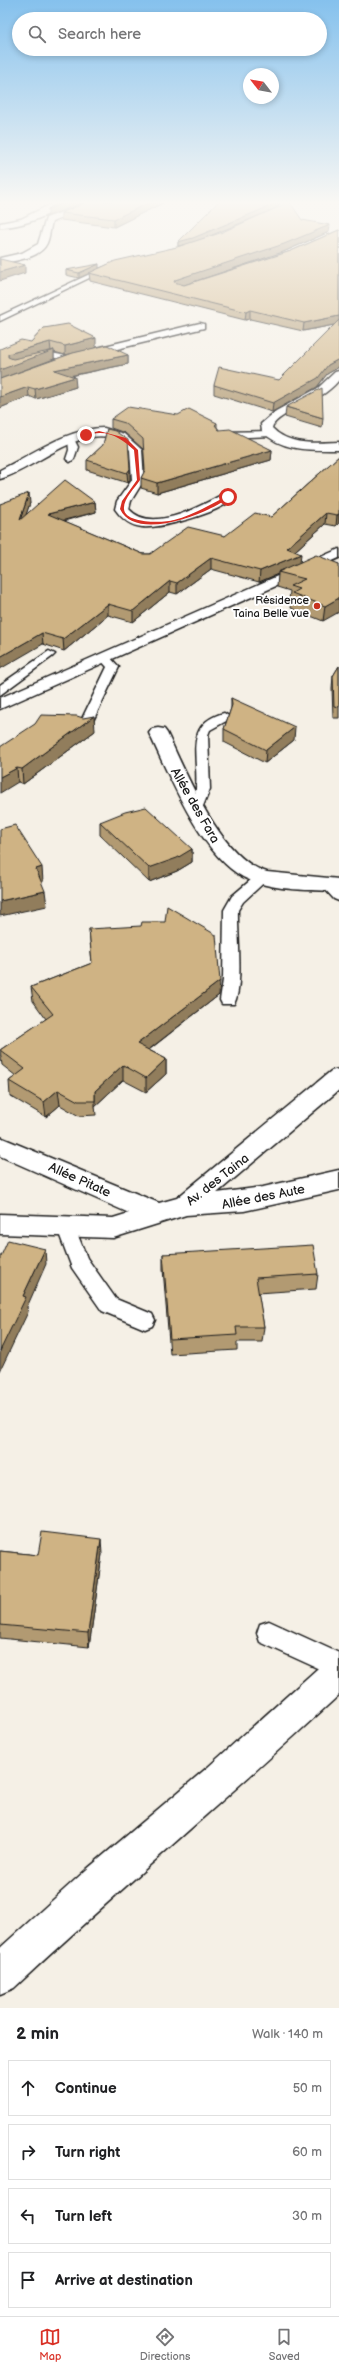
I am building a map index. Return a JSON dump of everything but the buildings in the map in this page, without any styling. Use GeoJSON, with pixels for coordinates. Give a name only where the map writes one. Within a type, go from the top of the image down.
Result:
{"type":"FeatureCollection","features":[{"type":"Feature","properties":{"kind":"street"},"geometry":{"type":"LineString","coordinates":[[36,370],[69,359],[200,326]]}},
{"type":"Feature","properties":{"kind":"street"},"geometry":{"type":"LineString","coordinates":[[339,374],[326,389],[315,397],[271,420],[266,429],[269,434],[278,439],[296,444],[339,446]]}},
{"type":"Feature","properties":{"kind":"street"},"geometry":{"type":"LineString","coordinates":[[0,475],[71,441],[99,432],[124,439],[134,446],[136,450],[138,480],[124,501],[122,509],[125,516],[132,520],[147,523],[174,521],[201,511],[228,497]]}},
{"type":"Feature","properties":{"kind":"street"},"geometry":{"type":"LineString","coordinates":[[0,704],[339,553]]}},
{"type":"Feature","properties":{"kind":"street","name":"Allée des Fara"},"geometry":{"type":"LineString","coordinates":[[158,733],[185,790],[214,838],[231,859],[250,872],[264,876],[336,888]]}},
{"type":"Feature","properties":{"kind":"street","name":"Av. des Taina"},"geometry":{"type":"LineString","coordinates":[[0,1224],[66,1228],[113,1228],[186,1205],[339,1077]]}},
{"type":"Feature","properties":{"kind":"street","name":"Allée Pitate"},"geometry":{"type":"LineString","coordinates":[[0,1146],[158,1214]]}},
{"type":"Feature","properties":{"kind":"street","name":"Allée des Aute"},"geometry":{"type":"LineString","coordinates":[[186,1205],[219,1205],[271,1197],[339,1180]]}},
{"type":"Feature","properties":{"kind":"street"},"geometry":{"type":"LineString","coordinates":[[0,1974],[99,1883],[222,1780],[339,1672]]}},
{"type":"Feature","properties":{"kind":"lane"},"geometry":{"type":"LineString","coordinates":[[0,319],[24,309],[49,295]]}},
{"type":"Feature","properties":{"kind":"lane"},"geometry":{"type":"LineString","coordinates":[[25,361],[51,355],[69,359]]}},
{"type":"Feature","properties":{"kind":"lane"},"geometry":{"type":"LineString","coordinates":[[220,435],[269,434]]}},
{"type":"Feature","properties":{"kind":"lane"},"geometry":{"type":"LineString","coordinates":[[70,459],[74,451],[74,445],[71,441]]}},
{"type":"Feature","properties":{"kind":"lane"},"geometry":{"type":"LineString","coordinates":[[0,691],[49,654]]}},
{"type":"Feature","properties":{"kind":"lane"},"geometry":{"type":"LineString","coordinates":[[84,727],[113,667],[104,657]]}},
{"type":"Feature","properties":{"kind":"lane"},"geometry":{"type":"LineString","coordinates":[[196,808],[204,789],[202,735],[205,728],[224,717]]}},
{"type":"Feature","properties":{"kind":"lane"},"geometry":{"type":"LineString","coordinates":[[228,1000],[232,980],[230,930],[231,910],[237,899],[264,876]]}},
{"type":"Feature","properties":{"kind":"lane"},"geometry":{"type":"LineString","coordinates":[[66,1228],[79,1262],[109,1305],[145,1320]]}},
{"type":"Feature","properties":{"kind":"lane"},"geometry":{"type":"LineString","coordinates":[[269,1633],[339,1666]]}},
{"type":"Feature","properties":{"kind":"place","name":"Résidence Taina Belle vue"},"geometry":{"type":"Point","coordinates":[317,606]}},
{"type":"Feature","properties":{"kind":"route"},"geometry":{"type":"LineString","coordinates":[[86,435],[99,432],[110,433],[131,443],[136,450],[139,470],[138,480],[124,501],[122,509],[125,516],[132,520],[147,523],[174,521],[201,511],[228,497]]}}]}
